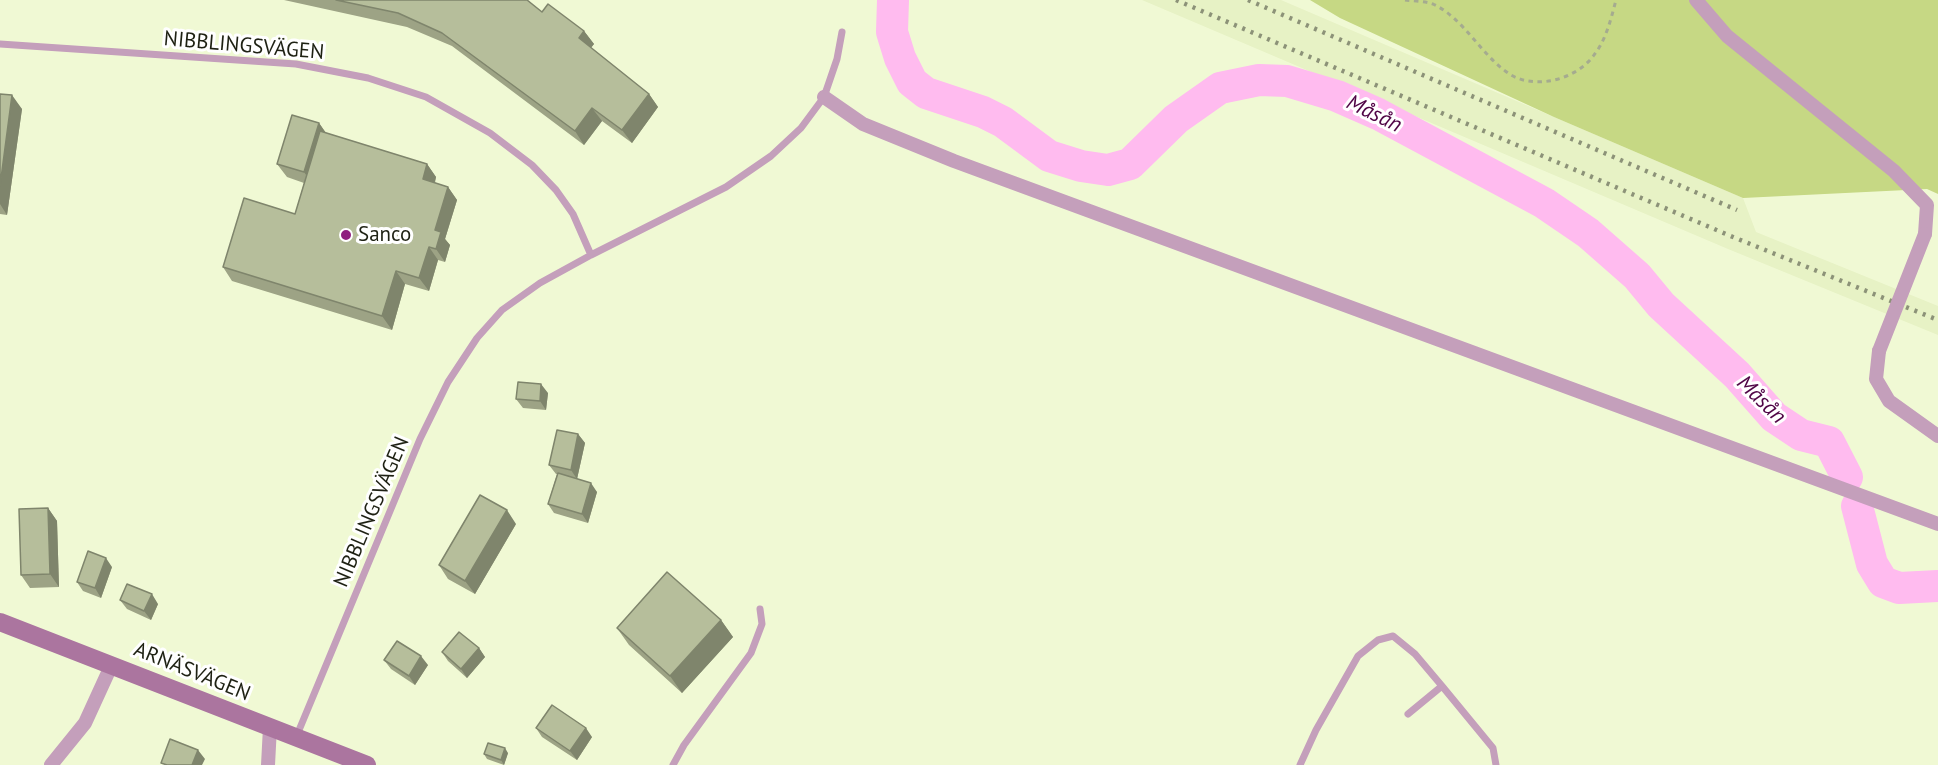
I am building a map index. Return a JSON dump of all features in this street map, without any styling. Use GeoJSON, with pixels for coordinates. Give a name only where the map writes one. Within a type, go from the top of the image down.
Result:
{"type":"FeatureCollection","features":[{"type":"Feature","properties":{"kind":"street"},"geometry":{"type":"LineString","coordinates":[[1696,0],[1727,36],[1894,171],[1932,208],[1925,234],[1879,351],[1876,379],[1890,401],[1938,436]]}},
{"type":"Feature","properties":{"kind":"street"},"geometry":{"type":"LineString","coordinates":[[824,97],[863,124],[954,161],[1938,524]]}},
{"type":"Feature","properties":{"kind":"street","name":"ARNÄSVÄGEN"},"geometry":{"type":"LineString","coordinates":[[0,622],[367,765]]}},
{"type":"Feature","properties":{"kind":"street"},"geometry":{"type":"LineString","coordinates":[[51,765],[85,723],[112,664]]}},
{"type":"Feature","properties":{"kind":"street"},"geometry":{"type":"LineString","coordinates":[[268,765],[270,727]]}},
{"type":"Feature","properties":{"kind":"lane","name":"NIBBLINGSVÄGEN"},"geometry":{"type":"LineString","coordinates":[[296,737],[420,439],[448,382],[477,338],[502,310],[540,284],[735,180],[771,156],[793,135],[824,97],[837,59],[842,32]]}},
{"type":"Feature","properties":{"kind":"lane","name":"NIBBLINGSVÄGEN"},"geometry":{"type":"LineString","coordinates":[[0,44],[296,64],[368,78],[426,97],[490,133],[532,165],[556,190],[573,214],[591,255]]}},
{"type":"Feature","properties":{"kind":"lane"},"geometry":{"type":"LineString","coordinates":[[673,765],[684,744],[751,653],[762,624],[760,609]]}},
{"type":"Feature","properties":{"kind":"lane"},"geometry":{"type":"LineString","coordinates":[[1300,765],[1316,730],[1358,656],[1378,640],[1393,636],[1415,654],[1493,748],[1496,765]]}},
{"type":"Feature","properties":{"kind":"lane"},"geometry":{"type":"LineString","coordinates":[[1408,714],[1442,686]]}},
{"type":"Feature","properties":{"kind":"path"},"geometry":{"type":"LineString","coordinates":[[1405,0],[1431,3],[1455,20],[1481,49],[1512,75],[1539,83],[1569,76],[1594,56],[1610,24],[1616,0]]}},
{"type":"Feature","properties":{"kind":"shaded area"},"geometry":{"type":"Polygon","coordinates":[[[1142,0],[1281,0],[1743,198],[1756,232],[1938,306],[1938,335],[1728,249],[1142,0]]]}},
{"type":"Feature","properties":{"kind":"green space"},"geometry":{"type":"Polygon","coordinates":[[[1310,0],[1938,0],[1938,194],[1927,189],[1743,198],[1554,117],[1340,18],[1310,0]]]}},
{"type":"Feature","properties":{"kind":"building"},"geometry":{"type":"Polygon","coordinates":[[[336,0],[527,0],[542,12],[548,4],[584,31],[579,38],[649,94],[622,130],[592,108],[575,131],[442,33],[398,13],[336,0]]]}},
{"type":"Feature","properties":{"kind":"building"},"geometry":{"type":"Polygon","coordinates":[[[0,94],[12,95],[0,186],[0,94]]]}},
{"type":"Feature","properties":{"kind":"building"},"geometry":{"type":"Polygon","coordinates":[[[292,115],[319,123],[304,172],[277,164],[292,115]]]}},
{"type":"Feature","properties":{"kind":"building","name":"Sanco"},"geometry":{"type":"Polygon","coordinates":[[[320,131],[427,164],[423,179],[448,187],[435,230],[441,232],[436,249],[429,247],[419,278],[396,271],[382,316],[223,267],[244,198],[295,214],[320,131]]]}},
{"type":"Feature","properties":{"kind":"building"},"geometry":{"type":"Polygon","coordinates":[[[518,382],[541,384],[540,401],[516,399],[518,382]]]}},
{"type":"Feature","properties":{"kind":"building"},"geometry":{"type":"Polygon","coordinates":[[[557,430],[578,434],[571,470],[549,465],[557,430]]]}},
{"type":"Feature","properties":{"kind":"building"},"geometry":{"type":"Polygon","coordinates":[[[558,473],[591,483],[582,514],[548,504],[558,473]]]}},
{"type":"Feature","properties":{"kind":"building"},"geometry":{"type":"Polygon","coordinates":[[[480,495],[507,510],[465,581],[439,565],[480,495]]]}},
{"type":"Feature","properties":{"kind":"building"},"geometry":{"type":"Polygon","coordinates":[[[48,508],[50,574],[21,575],[19,509],[48,508]]]}},
{"type":"Feature","properties":{"kind":"building"},"geometry":{"type":"Polygon","coordinates":[[[88,551],[106,558],[95,588],[77,582],[88,551]]]}},
{"type":"Feature","properties":{"kind":"building"},"geometry":{"type":"Polygon","coordinates":[[[667,572],[721,620],[670,676],[617,628],[667,572]]]}},
{"type":"Feature","properties":{"kind":"building"},"geometry":{"type":"Polygon","coordinates":[[[127,584],[152,594],[144,611],[120,600],[127,584]]]}},
{"type":"Feature","properties":{"kind":"building"},"geometry":{"type":"Polygon","coordinates":[[[459,632],[479,648],[461,669],[442,652],[459,632]]]}},
{"type":"Feature","properties":{"kind":"building"},"geometry":{"type":"Polygon","coordinates":[[[397,641],[421,656],[409,676],[384,660],[397,641]]]}},
{"type":"Feature","properties":{"kind":"building"},"geometry":{"type":"Polygon","coordinates":[[[552,705],[586,728],[570,751],[536,728],[552,705]]]}},
{"type":"Feature","properties":{"kind":"building"},"geometry":{"type":"Polygon","coordinates":[[[170,739],[198,750],[192,765],[161,763],[170,739]]]}},
{"type":"Feature","properties":{"kind":"building"},"geometry":{"type":"Polygon","coordinates":[[[488,743],[505,748],[501,760],[484,754],[488,743]]]}},
{"type":"Feature","properties":{"kind":"waterway","name":"Måsån"},"geometry":{"type":"LineString","coordinates":[[893,0],[892,32],[900,58],[912,82],[926,93],[983,112],[1003,122],[1049,156],[1081,166],[1108,170],[1130,164],[1176,119],[1220,88],[1259,80],[1287,81],[1337,96],[1378,114],[1544,203],[1588,233],[1637,276],[1661,305],[1737,375],[1774,417],[1801,435],[1829,442],[1847,477]]}},
{"type":"Feature","properties":{"kind":"waterway","name":"Måsån"},"geometry":{"type":"LineString","coordinates":[[1857,506],[1872,564],[1883,582],[1899,588],[1938,586]]}},
{"type":"Feature","properties":{"kind":"railway"},"geometry":{"type":"LineString","coordinates":[[1176,0],[1733,237],[1938,320]]}},
{"type":"Feature","properties":{"kind":"railway"},"geometry":{"type":"LineString","coordinates":[[1248,0],[1737,210]]}},
{"type":"Feature","properties":{"kind":"place","name":"Sanco"},"geometry":{"type":"Point","coordinates":[346,235]}}]}
